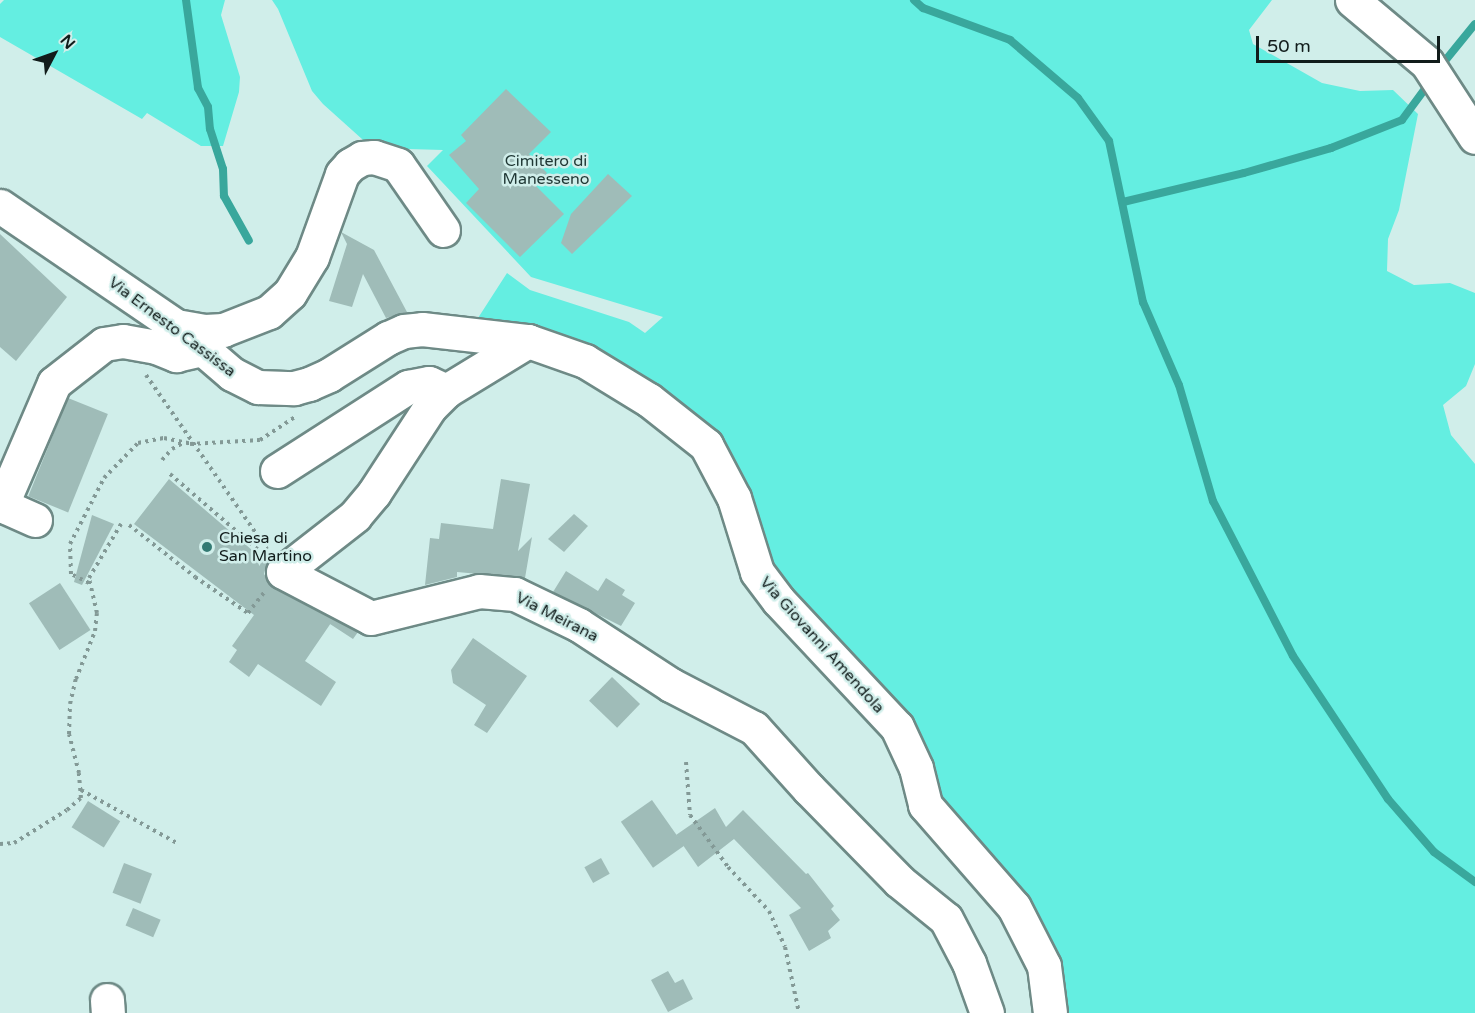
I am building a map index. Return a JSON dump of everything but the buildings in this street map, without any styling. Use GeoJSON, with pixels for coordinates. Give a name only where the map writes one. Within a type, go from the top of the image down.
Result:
{"type":"FeatureCollection","features":[{"type":"Feature","properties":{"kind":"street"},"geometry":{"type":"LineString","coordinates":[[1352,0],[1427,63],[1475,136]]}},
{"type":"Feature","properties":{"kind":"street"},"geometry":{"type":"LineString","coordinates":[[176,326],[205,331],[223,330],[269,312],[290,292],[312,257],[342,174],[350,165],[362,158],[374,157],[398,165],[443,230]]}},
{"type":"Feature","properties":{"kind":"street","name":"Via Ernesto Cassissa"},"geometry":{"type":"LineString","coordinates":[[0,206],[176,326],[232,374],[258,387],[286,388],[309,384],[329,375],[404,331],[422,329],[528,341]]}},
{"type":"Feature","properties":{"kind":"street"},"geometry":{"type":"LineString","coordinates":[[35,520],[6,507],[5,498],[54,383],[104,344],[123,340],[156,347],[176,355],[202,349]]}},
{"type":"Feature","properties":{"kind":"street"},"geometry":{"type":"LineString","coordinates":[[283,572],[355,516],[374,493],[430,407],[446,391],[528,341]]}},
{"type":"Feature","properties":{"kind":"street","name":"Via Giovanni Amendola"},"geometry":{"type":"LineString","coordinates":[[528,341],[585,361],[649,400],[706,445],[734,498],[757,572],[778,600],[897,727],[916,768],[925,805],[1014,907],[1044,966],[1050,1013]]}},
{"type":"Feature","properties":{"kind":"street"},"geometry":{"type":"LineString","coordinates":[[277,471],[408,387],[429,383],[446,391]]}},
{"type":"Feature","properties":{"kind":"street","name":"Via Meirana"},"geometry":{"type":"LineString","coordinates":[[283,572],[371,618],[479,591],[515,594],[579,625],[671,685],[754,728],[809,789],[899,881],[946,919],[969,963],[987,1013]]}},
{"type":"Feature","properties":{"kind":"path"},"geometry":{"type":"LineString","coordinates":[[123,340],[192,444],[283,572]]}},
{"type":"Feature","properties":{"kind":"path"},"geometry":{"type":"LineString","coordinates":[[162,460],[172,449],[184,443],[260,440],[287,425],[303,410]]}},
{"type":"Feature","properties":{"kind":"path"},"geometry":{"type":"LineString","coordinates":[[89,584],[71,574],[70,544],[104,478],[138,443],[164,438],[192,444]]}},
{"type":"Feature","properties":{"kind":"path"},"geometry":{"type":"LineString","coordinates":[[170,474],[283,572]]}},
{"type":"Feature","properties":{"kind":"path"},"geometry":{"type":"LineString","coordinates":[[0,844],[14,843],[67,810],[81,798],[79,773],[69,734],[70,704],[76,679],[95,631],[98,613],[89,578],[121,524]]}},
{"type":"Feature","properties":{"kind":"path"},"geometry":{"type":"LineString","coordinates":[[129,525],[195,577],[248,613],[283,572]]}},
{"type":"Feature","properties":{"kind":"path"},"geometry":{"type":"LineString","coordinates":[[686,762],[690,815],[728,867],[769,911],[785,947],[799,1013]]}},
{"type":"Feature","properties":{"kind":"path"},"geometry":{"type":"LineString","coordinates":[[80,789],[177,843]]}},
{"type":"Feature","properties":{"kind":"green space"},"geometry":{"type":"Polygon","coordinates":[[[4,0],[225,0],[221,15],[240,77],[239,92],[223,146],[201,146],[147,113],[142,119],[0,37],[0,4],[4,0]]]}},
{"type":"Feature","properties":{"kind":"green space","name":"Cimitero di Manesseno"},"geometry":{"type":"Polygon","coordinates":[[[272,0],[1272,0],[1249,30],[1253,44],[1322,83],[1360,91],[1393,90],[1418,114],[1399,210],[1388,239],[1387,271],[1414,285],[1450,283],[1475,293],[1475,364],[1466,386],[1443,405],[1451,435],[1475,464],[1475,1013],[1063,1013],[950,817],[915,747],[773,597],[728,460],[544,333],[478,318],[507,273],[530,290],[629,322],[645,333],[663,317],[531,277],[427,166],[443,150],[372,148],[323,104],[312,91],[278,9],[272,0]]]}},
{"type":"Feature","properties":{"kind":"waterway"},"geometry":{"type":"LineString","coordinates":[[186,0],[198,88],[208,107],[210,129],[223,169],[224,196],[249,241]]}},
{"type":"Feature","properties":{"kind":"waterway"},"geometry":{"type":"LineString","coordinates":[[914,0],[923,8],[1010,40],[1078,98],[1109,141],[1143,302],[1179,385],[1213,501],[1293,656],[1388,799],[1434,852],[1475,882]]}},
{"type":"Feature","properties":{"kind":"waterway"},"geometry":{"type":"LineString","coordinates":[[1440,67],[1475,24]]}},
{"type":"Feature","properties":{"kind":"waterway"},"geometry":{"type":"LineString","coordinates":[[1123,202],[1244,173],[1331,148],[1402,120],[1430,82]]}},
{"type":"Feature","properties":{"kind":"place","name":"Chiesa di San Martino"},"geometry":{"type":"Point","coordinates":[207,547]}}]}
